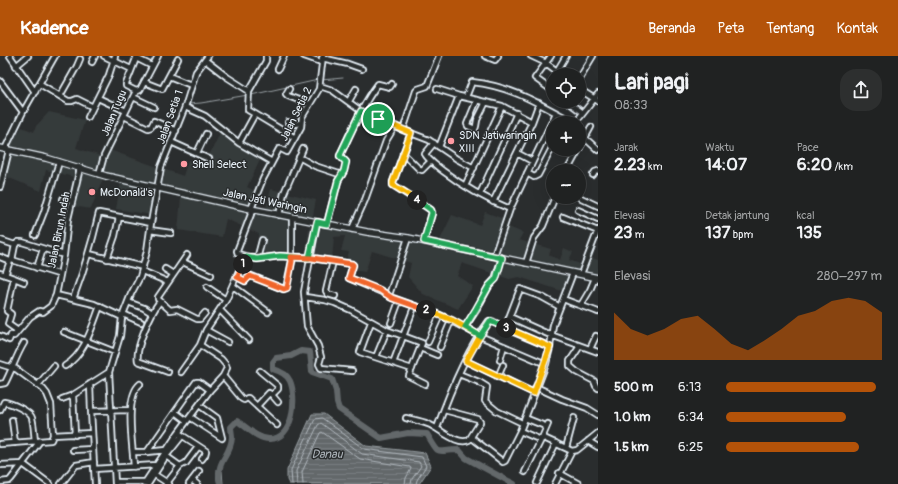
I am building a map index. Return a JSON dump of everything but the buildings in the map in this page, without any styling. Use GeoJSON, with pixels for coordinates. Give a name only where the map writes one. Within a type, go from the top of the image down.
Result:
{"type":"FeatureCollection","features":[{"type":"Feature","properties":{"kind":"main road","name":"Jalan Jati Waringin"},"geometry":{"type":"LineString","coordinates":[[5,149],[157,188],[292,218],[424,241],[597,278]]}},
{"type":"Feature","properties":{"kind":"street"},"geometry":{"type":"LineString","coordinates":[[10,56],[35,92]]}},
{"type":"Feature","properties":{"kind":"street"},"geometry":{"type":"LineString","coordinates":[[16,66],[28,56]]}},
{"type":"Feature","properties":{"kind":"street"},"geometry":{"type":"LineString","coordinates":[[0,187],[5,149],[23,112],[55,56]]}},
{"type":"Feature","properties":{"kind":"street"},"geometry":{"type":"LineString","coordinates":[[92,62],[95,56]]}},
{"type":"Feature","properties":{"kind":"street"},"geometry":{"type":"LineString","coordinates":[[104,56],[115,59],[131,69],[137,57],[152,66]]}},
{"type":"Feature","properties":{"kind":"street"},"geometry":{"type":"LineString","coordinates":[[136,91],[140,90],[158,56]]}},
{"type":"Feature","properties":{"kind":"street"},"geometry":{"type":"LineString","coordinates":[[266,56],[266,61],[248,94],[248,110],[295,138]]}},
{"type":"Feature","properties":{"kind":"street"},"geometry":{"type":"LineString","coordinates":[[278,69],[284,56]]}},
{"type":"Feature","properties":{"kind":"street"},"geometry":{"type":"LineString","coordinates":[[304,56],[348,64],[362,69]]}},
{"type":"Feature","properties":{"kind":"street"},"geometry":{"type":"LineString","coordinates":[[403,130],[416,91],[427,86],[439,56]]}},
{"type":"Feature","properties":{"kind":"street"},"geometry":{"type":"LineString","coordinates":[[487,56],[495,60],[498,56]]}},
{"type":"Feature","properties":{"kind":"street"},"geometry":{"type":"LineString","coordinates":[[531,56],[553,68]]}},
{"type":"Feature","properties":{"kind":"street"},"geometry":{"type":"LineString","coordinates":[[546,86],[537,80],[536,77],[551,56]]}},
{"type":"Feature","properties":{"kind":"street"},"geometry":{"type":"LineString","coordinates":[[559,68],[566,56]]}},
{"type":"Feature","properties":{"kind":"street"},"geometry":{"type":"LineString","coordinates":[[586,68],[593,56]]}},
{"type":"Feature","properties":{"kind":"street"},"geometry":{"type":"LineString","coordinates":[[207,58],[248,94]]}},
{"type":"Feature","properties":{"kind":"street","name":"Jalan Setia 1"},"geometry":{"type":"LineString","coordinates":[[109,372],[120,336],[123,315],[142,269],[147,251],[161,167],[185,107],[196,72],[207,58]]}},
{"type":"Feature","properties":{"kind":"street"},"geometry":{"type":"LineString","coordinates":[[60,96],[80,59]]}},
{"type":"Feature","properties":{"kind":"street"},"geometry":{"type":"LineString","coordinates":[[88,117],[115,59]]}},
{"type":"Feature","properties":{"kind":"street"},"geometry":{"type":"LineString","coordinates":[[144,82],[162,89],[178,59]]}},
{"type":"Feature","properties":{"kind":"street","name":"Jalan Setia 2"},"geometry":{"type":"LineString","coordinates":[[245,257],[238,254],[237,251],[252,209],[256,192],[279,149],[288,152],[301,127],[302,117],[320,82],[322,59]]}},
{"type":"Feature","properties":{"kind":"street","name":"Jalan Tugu"},"geometry":{"type":"LineString","coordinates":[[99,174],[104,156],[136,91],[126,86],[131,69]]}},
{"type":"Feature","properties":{"kind":"street"},"geometry":{"type":"LineString","coordinates":[[169,76],[191,85]]}},
{"type":"Feature","properties":{"kind":"street"},"geometry":{"type":"LineString","coordinates":[[0,81],[23,112]]}},
{"type":"Feature","properties":{"kind":"street"},"geometry":{"type":"LineString","coordinates":[[320,82],[361,111],[434,143],[474,168]]}},
{"type":"Feature","properties":{"kind":"street"},"geometry":{"type":"LineString","coordinates":[[466,97],[471,83],[473,82],[494,86],[519,94],[562,116]]}},
{"type":"Feature","properties":{"kind":"street"},"geometry":{"type":"LineString","coordinates":[[40,84],[69,101],[77,99],[93,107]]}},
{"type":"Feature","properties":{"kind":"street"},"geometry":{"type":"LineString","coordinates":[[327,224],[338,181],[346,166],[346,162],[340,156],[341,153],[361,111],[378,84],[390,88],[392,84]]}},
{"type":"Feature","properties":{"kind":"street"},"geometry":{"type":"LineString","coordinates":[[289,89],[286,94],[288,96],[309,104]]}},
{"type":"Feature","properties":{"kind":"street"},"geometry":{"type":"LineString","coordinates":[[437,89],[459,96],[502,106],[532,122]]}},
{"type":"Feature","properties":{"kind":"street"},"geometry":{"type":"LineString","coordinates":[[349,102],[356,90]]}},
{"type":"Feature","properties":{"kind":"street"},"geometry":{"type":"LineString","coordinates":[[586,93],[596,100]]}},
{"type":"Feature","properties":{"kind":"street"},"geometry":{"type":"LineString","coordinates":[[574,108],[581,115],[596,100],[598,94]]}},
{"type":"Feature","properties":{"kind":"street"},"geometry":{"type":"LineString","coordinates":[[439,147],[459,96]]}},
{"type":"Feature","properties":{"kind":"street"},"geometry":{"type":"LineString","coordinates":[[133,97],[154,107]]}},
{"type":"Feature","properties":{"kind":"street"},"geometry":{"type":"LineString","coordinates":[[98,98],[148,128],[151,127],[154,121],[176,131]]}},
{"type":"Feature","properties":{"kind":"street"},"geometry":{"type":"LineString","coordinates":[[477,100],[467,124],[468,126],[475,128],[478,117],[486,102]]}},
{"type":"Feature","properties":{"kind":"street"},"geometry":{"type":"LineString","coordinates":[[493,202],[532,122],[539,103]]}},
{"type":"Feature","properties":{"kind":"street"},"geometry":{"type":"LineString","coordinates":[[465,186],[502,106]]}},
{"type":"Feature","properties":{"kind":"street"},"geometry":{"type":"LineString","coordinates":[[185,107],[205,116],[239,143],[272,162]]}},
{"type":"Feature","properties":{"kind":"street"},"geometry":{"type":"LineString","coordinates":[[480,194],[517,113]]}},
{"type":"Feature","properties":{"kind":"street"},"geometry":{"type":"LineString","coordinates":[[494,256],[510,209],[556,113]]}},
{"type":"Feature","properties":{"kind":"street"},"geometry":{"type":"LineString","coordinates":[[239,143],[255,114]]}},
{"type":"Feature","properties":{"kind":"street"},"geometry":{"type":"LineString","coordinates":[[288,122],[294,124],[301,122]]}},
{"type":"Feature","properties":{"kind":"street"},"geometry":{"type":"LineString","coordinates":[[352,228],[365,200],[386,141],[395,126]]}},
{"type":"Feature","properties":{"kind":"street"},"geometry":{"type":"LineString","coordinates":[[586,136],[591,127]]}},
{"type":"Feature","properties":{"kind":"street"},"geometry":{"type":"LineString","coordinates":[[411,133],[393,185],[431,210],[432,213],[424,241]]}},
{"type":"Feature","properties":{"kind":"street"},"geometry":{"type":"LineString","coordinates":[[197,153],[206,134]]}},
{"type":"Feature","properties":{"kind":"street"},"geometry":{"type":"LineString","coordinates":[[586,139],[598,150]]}},
{"type":"Feature","properties":{"kind":"street"},"geometry":{"type":"LineString","coordinates":[[171,142],[209,159]]}},
{"type":"Feature","properties":{"kind":"street"},"geometry":{"type":"LineString","coordinates":[[434,143],[425,154],[431,161],[465,186],[493,202],[510,209]]}},
{"type":"Feature","properties":{"kind":"street"},"geometry":{"type":"LineString","coordinates":[[279,215],[284,193],[303,149]]}},
{"type":"Feature","properties":{"kind":"street"},"geometry":{"type":"LineString","coordinates":[[403,153],[420,170],[424,170],[431,161]]}},
{"type":"Feature","properties":{"kind":"street"},"geometry":{"type":"LineString","coordinates":[[517,153],[532,161]]}},
{"type":"Feature","properties":{"kind":"street"},"geometry":{"type":"LineString","coordinates":[[527,173],[534,177],[538,175],[548,156]]}},
{"type":"Feature","properties":{"kind":"street"},"geometry":{"type":"LineString","coordinates":[[299,157],[315,166],[342,174]]}},
{"type":"Feature","properties":{"kind":"street"},"geometry":{"type":"LineString","coordinates":[[35,235],[44,212],[59,162]]}},
{"type":"Feature","properties":{"kind":"street","name":"Jalan Birun Indah"},"geometry":{"type":"LineString","coordinates":[[56,295],[58,275],[64,255],[68,219],[80,168]]}},
{"type":"Feature","properties":{"kind":"street"},"geometry":{"type":"LineString","coordinates":[[593,175],[598,171]]}},
{"type":"Feature","properties":{"kind":"street"},"geometry":{"type":"LineString","coordinates":[[63,199],[72,200]]}},
{"type":"Feature","properties":{"kind":"street"},"geometry":{"type":"LineString","coordinates":[[586,200],[598,206]]}},
{"type":"Feature","properties":{"kind":"street"},"geometry":{"type":"LineString","coordinates":[[526,263],[534,238],[543,226],[552,204]]}},
{"type":"Feature","properties":{"kind":"street"},"geometry":{"type":"LineString","coordinates":[[578,210],[598,219]]}},
{"type":"Feature","properties":{"kind":"street"},"geometry":{"type":"LineString","coordinates":[[74,299],[89,254],[99,213],[151,223]]}},
{"type":"Feature","properties":{"kind":"street"},"geometry":{"type":"LineString","coordinates":[[107,259],[115,236],[119,216]]}},
{"type":"Feature","properties":{"kind":"street"},"geometry":{"type":"LineString","coordinates":[[563,217],[598,231],[580,274]]}},
{"type":"Feature","properties":{"kind":"street"},"geometry":{"type":"LineString","coordinates":[[237,277],[245,281],[250,276],[286,289],[292,261],[292,218]]}},
{"type":"Feature","properties":{"kind":"street"},"geometry":{"type":"LineString","coordinates":[[317,222],[309,258],[305,297],[307,326],[318,346],[321,357],[319,367],[323,369],[352,371]]}},
{"type":"Feature","properties":{"kind":"street"},"geometry":{"type":"LineString","coordinates":[[150,230],[171,233]]}},
{"type":"Feature","properties":{"kind":"street"},"geometry":{"type":"LineString","coordinates":[[389,296],[408,238]]}},
{"type":"Feature","properties":{"kind":"street"},"geometry":{"type":"LineString","coordinates":[[0,240],[15,245]]}},
{"type":"Feature","properties":{"kind":"street"},"geometry":{"type":"LineString","coordinates":[[257,259],[262,240]]}},
{"type":"Feature","properties":{"kind":"street"},"geometry":{"type":"LineString","coordinates":[[24,282],[1,274],[11,261],[15,245],[18,242],[61,254]]}},
{"type":"Feature","properties":{"kind":"street"},"geometry":{"type":"LineString","coordinates":[[37,268],[43,249]]}},
{"type":"Feature","properties":{"kind":"street"},"geometry":{"type":"LineString","coordinates":[[89,254],[142,269],[168,282]]}},
{"type":"Feature","properties":{"kind":"street"},"geometry":{"type":"LineString","coordinates":[[187,254],[158,297],[160,301],[170,310],[177,308],[197,319],[200,319],[205,313]]}},
{"type":"Feature","properties":{"kind":"street"},"geometry":{"type":"LineString","coordinates":[[0,257],[58,275]]}},
{"type":"Feature","properties":{"kind":"street"},"geometry":{"type":"LineString","coordinates":[[181,372],[200,345],[206,330],[226,300],[245,257],[257,259],[270,257],[309,258],[352,264],[349,278],[399,301],[452,320],[480,336],[546,364]]}},
{"type":"Feature","properties":{"kind":"street"},"geometry":{"type":"LineString","coordinates":[[465,327],[489,286],[496,279],[502,258]]}},
{"type":"Feature","properties":{"kind":"street"},"geometry":{"type":"LineString","coordinates":[[333,261],[326,291],[328,294],[335,296]]}},
{"type":"Feature","properties":{"kind":"street"},"geometry":{"type":"LineString","coordinates":[[183,262],[211,275]]}},
{"type":"Feature","properties":{"kind":"street"},"geometry":{"type":"LineString","coordinates":[[165,269],[173,274]]}},
{"type":"Feature","properties":{"kind":"street"},"geometry":{"type":"LineString","coordinates":[[43,271],[58,275]]}},
{"type":"Feature","properties":{"kind":"street"},"geometry":{"type":"LineString","coordinates":[[471,437],[495,457],[504,462],[520,431],[546,364],[553,325],[573,273]]}},
{"type":"Feature","properties":{"kind":"street"},"geometry":{"type":"LineString","coordinates":[[14,278],[7,311],[11,314],[8,324],[17,331],[18,330]]}},
{"type":"Feature","properties":{"kind":"street"},"geometry":{"type":"LineString","coordinates":[[581,305],[597,278]]}},
{"type":"Feature","properties":{"kind":"street"},"geometry":{"type":"LineString","coordinates":[[233,286],[268,312]]}},
{"type":"Feature","properties":{"kind":"street"},"geometry":{"type":"LineString","coordinates":[[207,287],[226,300]]}},
{"type":"Feature","properties":{"kind":"street"},"geometry":{"type":"LineString","coordinates":[[505,328],[520,289],[534,293],[560,307]]}},
{"type":"Feature","properties":{"kind":"street"},"geometry":{"type":"LineString","coordinates":[[0,336],[9,340],[10,336],[14,336],[30,317],[38,311],[43,312],[49,308],[56,295],[100,306],[141,322]]}},
{"type":"Feature","properties":{"kind":"street"},"geometry":{"type":"LineString","coordinates":[[305,297],[329,301],[351,310],[387,330],[422,343],[410,377],[425,384]]}},
{"type":"Feature","properties":{"kind":"street"},"geometry":{"type":"LineString","coordinates":[[563,299],[575,305],[581,305],[598,312]]}},
{"type":"Feature","properties":{"kind":"street"},"geometry":{"type":"LineString","coordinates":[[160,301],[152,313],[143,334],[138,353],[138,361],[168,372]]}},
{"type":"Feature","properties":{"kind":"street"},"geometry":{"type":"LineString","coordinates":[[391,323],[399,301]]}},
{"type":"Feature","properties":{"kind":"street"},"geometry":{"type":"LineString","coordinates":[[128,302],[152,313]]}},
{"type":"Feature","properties":{"kind":"street"},"geometry":{"type":"LineString","coordinates":[[65,366],[75,358],[87,340],[100,306]]}},
{"type":"Feature","properties":{"kind":"street"},"geometry":{"type":"LineString","coordinates":[[220,310],[249,340]]}},
{"type":"Feature","properties":{"kind":"street"},"geometry":{"type":"LineString","coordinates":[[394,363],[413,310]]}},
{"type":"Feature","properties":{"kind":"street"},"geometry":{"type":"LineString","coordinates":[[428,342],[440,315]]}},
{"type":"Feature","properties":{"kind":"street"},"geometry":{"type":"LineString","coordinates":[[510,317],[552,335],[598,352]]}},
{"type":"Feature","properties":{"kind":"street"},"geometry":{"type":"LineString","coordinates":[[440,347],[452,320]]}},
{"type":"Feature","properties":{"kind":"street"},"geometry":{"type":"LineString","coordinates":[[437,428],[459,374],[490,321],[550,347]]}},
{"type":"Feature","properties":{"kind":"street"},"geometry":{"type":"LineString","coordinates":[[371,322],[359,352],[412,369]]}},
{"type":"Feature","properties":{"kind":"street"},"geometry":{"type":"LineString","coordinates":[[206,330],[228,342]]}},
{"type":"Feature","properties":{"kind":"street"},"geometry":{"type":"LineString","coordinates":[[376,357],[387,330]]}},
{"type":"Feature","properties":{"kind":"street"},"geometry":{"type":"LineString","coordinates":[[64,332],[115,352]]}},
{"type":"Feature","properties":{"kind":"street"},"geometry":{"type":"LineString","coordinates":[[590,349],[596,336]]}},
{"type":"Feature","properties":{"kind":"street"},"geometry":{"type":"LineString","coordinates":[[0,384],[5,383],[13,368],[14,361],[24,343]]}},
{"type":"Feature","properties":{"kind":"street"},"geometry":{"type":"LineString","coordinates":[[62,399],[73,395],[109,372],[115,483],[145,483],[166,456],[188,419],[210,390],[223,376],[227,368],[221,359],[200,345]]}},
{"type":"Feature","properties":{"kind":"street"},"geometry":{"type":"LineString","coordinates":[[500,360],[504,346]]}},
{"type":"Feature","properties":{"kind":"street"},"geometry":{"type":"LineString","coordinates":[[580,346],[570,361],[570,366],[577,372],[594,381],[598,388]]}},
{"type":"Feature","properties":{"kind":"street"},"geometry":{"type":"LineString","coordinates":[[420,348],[437,354]]}},
{"type":"Feature","properties":{"kind":"street"},"geometry":{"type":"LineString","coordinates":[[466,361],[534,393]]}},
{"type":"Feature","properties":{"kind":"street"},"geometry":{"type":"LineString","coordinates":[[0,364],[16,369],[43,389],[50,401],[53,435],[51,440],[0,444]]}},
{"type":"Feature","properties":{"kind":"street"},"geometry":{"type":"LineString","coordinates":[[498,377],[503,365]]}},
{"type":"Feature","properties":{"kind":"street"},"geometry":{"type":"LineString","coordinates":[[38,385],[54,366]]}},
{"type":"Feature","properties":{"kind":"street"},"geometry":{"type":"LineString","coordinates":[[260,371],[278,386],[279,388],[272,395]]}},
{"type":"Feature","properties":{"kind":"street"},"geometry":{"type":"LineString","coordinates":[[459,374],[487,387],[485,400],[498,410],[522,423]]}},
{"type":"Feature","properties":{"kind":"street"},"geometry":{"type":"LineString","coordinates":[[223,376],[242,399],[244,400],[248,398],[277,425]]}},
{"type":"Feature","properties":{"kind":"street"},"geometry":{"type":"LineString","coordinates":[[147,452],[197,382],[210,390]]}},
{"type":"Feature","properties":{"kind":"street"},"geometry":{"type":"LineString","coordinates":[[90,384],[95,484]]}},
{"type":"Feature","properties":{"kind":"street"},"geometry":{"type":"LineString","coordinates":[[134,467],[130,410],[133,394],[140,384]]}},
{"type":"Feature","properties":{"kind":"street"},"geometry":{"type":"LineString","coordinates":[[536,387],[587,408],[598,415]]}},
{"type":"Feature","properties":{"kind":"street"},"geometry":{"type":"LineString","coordinates":[[257,406],[268,393],[278,402]]}},
{"type":"Feature","properties":{"kind":"street"},"geometry":{"type":"LineString","coordinates":[[73,395],[74,435]]}},
{"type":"Feature","properties":{"kind":"street"},"geometry":{"type":"LineString","coordinates":[[0,410],[4,402],[19,408],[30,415],[37,441],[23,464],[9,481],[0,482]]}},
{"type":"Feature","properties":{"kind":"street"},"geometry":{"type":"LineString","coordinates":[[175,412],[221,438],[217,418],[199,405]]}},
{"type":"Feature","properties":{"kind":"street"},"geometry":{"type":"LineString","coordinates":[[91,411],[130,410]]}},
{"type":"Feature","properties":{"kind":"street"},"geometry":{"type":"LineString","coordinates":[[406,418],[429,424],[459,441],[467,441],[480,422],[478,419],[444,410]]}},
{"type":"Feature","properties":{"kind":"street"},"geometry":{"type":"LineString","coordinates":[[525,418],[546,425],[542,439],[525,472]]}},
{"type":"Feature","properties":{"kind":"street"},"geometry":{"type":"LineString","coordinates":[[566,448],[574,418]]}},
{"type":"Feature","properties":{"kind":"street"},"geometry":{"type":"LineString","coordinates":[[12,420],[15,443]]}},
{"type":"Feature","properties":{"kind":"street"},"geometry":{"type":"LineString","coordinates":[[520,431],[572,450],[577,450],[598,433]]}},
{"type":"Feature","properties":{"kind":"street"},"geometry":{"type":"LineString","coordinates":[[53,435],[92,433]]}},
{"type":"Feature","properties":{"kind":"street"},"geometry":{"type":"LineString","coordinates":[[180,434],[206,452],[202,459]]}},
{"type":"Feature","properties":{"kind":"street"},"geometry":{"type":"LineString","coordinates":[[153,473],[156,465],[166,450],[180,434]]}},
{"type":"Feature","properties":{"kind":"street"},"geometry":{"type":"LineString","coordinates":[[588,441],[598,447]]}},
{"type":"Feature","properties":{"kind":"street"},"geometry":{"type":"LineString","coordinates":[[537,483],[556,443]]}},
{"type":"Feature","properties":{"kind":"street"},"geometry":{"type":"LineString","coordinates":[[153,473],[168,484],[180,466],[186,463],[198,447]]}},
{"type":"Feature","properties":{"kind":"street"},"geometry":{"type":"LineString","coordinates":[[73,450],[93,449]]}},
{"type":"Feature","properties":{"kind":"street"},"geometry":{"type":"LineString","coordinates":[[133,452],[166,450]]}},
{"type":"Feature","properties":{"kind":"street"},"geometry":{"type":"LineString","coordinates":[[555,484],[572,450]]}},
{"type":"Feature","properties":{"kind":"street"},"geometry":{"type":"LineString","coordinates":[[166,456],[180,466]]}},
{"type":"Feature","properties":{"kind":"street"},"geometry":{"type":"LineString","coordinates":[[61,484],[76,464],[94,462]]}},
{"type":"Feature","properties":{"kind":"street"},"geometry":{"type":"LineString","coordinates":[[0,465],[23,464],[50,484]]}},
{"type":"Feature","properties":{"kind":"street"},"geometry":{"type":"LineString","coordinates":[[94,468],[156,465]]}},
{"type":"Feature","properties":{"kind":"street"},"geometry":{"type":"LineString","coordinates":[[197,484],[191,482],[199,471]]}},
{"type":"Feature","properties":{"kind":"street"},"geometry":{"type":"LineString","coordinates":[[559,474],[579,484]]}},
{"type":"Feature","properties":{"kind":"shaded area"},"geometry":{"type":"Polygon","coordinates":[[[49,112],[85,120],[76,148],[101,156],[104,148],[183,176],[188,160],[205,164],[220,133],[262,156],[247,187],[257,192],[251,209],[265,212],[271,189],[316,200],[312,221],[438,244],[452,215],[480,225],[485,212],[504,219],[502,224],[523,233],[519,240],[551,249],[549,255],[560,260],[564,248],[573,252],[569,260],[583,265],[587,256],[598,260],[598,282],[568,275],[562,291],[519,277],[509,279],[462,263],[457,276],[473,286],[458,309],[423,294],[408,277],[411,263],[372,251],[365,272],[352,270],[355,263],[346,261],[349,252],[341,251],[345,236],[334,237],[332,260],[305,257],[310,221],[292,218],[289,255],[256,256],[259,234],[226,219],[222,237],[178,230],[181,197],[157,193],[152,215],[116,209],[121,181],[103,179],[91,209],[73,206],[78,178],[46,170],[41,191],[2,175],[8,148],[22,127],[34,132],[36,126],[49,112]]]}},
{"type":"Feature","properties":{"kind":"water","name":"Danau"},"geometry":{"type":"Polygon","coordinates":[[[312,414],[324,414],[366,446],[425,453],[431,466],[419,484],[289,484],[287,480],[287,470],[312,414]]]}},
{"type":"Feature","properties":{"kind":"water"},"geometry":{"type":"Polygon","coordinates":[[[223,459],[218,471],[222,471],[223,484],[218,484],[217,471],[223,459]]]}},
{"type":"Feature","properties":{"kind":"waterway"},"geometry":{"type":"LineString","coordinates":[[321,80],[343,78]]}},
{"type":"Feature","properties":{"kind":"waterway"},"geometry":{"type":"LineString","coordinates":[[251,95],[318,80]]}},
{"type":"Feature","properties":{"kind":"waterway"},"geometry":{"type":"LineString","coordinates":[[188,104],[248,95]]}},
{"type":"Feature","properties":{"kind":"waterway"},"geometry":{"type":"LineString","coordinates":[[220,484],[219,476],[221,463],[231,444],[231,427],[237,421],[260,437],[269,439],[284,433],[292,416],[292,388],[287,376],[273,369],[273,362],[276,358],[291,356],[301,351],[310,352],[312,372],[332,379],[339,409],[381,438],[408,433],[427,434],[437,450],[459,450],[466,458],[514,484]]}},
{"type":"Feature","properties":{"kind":"place","name":"SDN Jatiwaringin XIII"},"geometry":{"type":"Point","coordinates":[451,141]}},
{"type":"Feature","properties":{"kind":"place","name":"Shell Select"},"geometry":{"type":"Point","coordinates":[184,164]}},
{"type":"Feature","properties":{"kind":"place","name":"McDonald's"},"geometry":{"type":"Point","coordinates":[92,192]}},
{"type":"Feature","properties":{"kind":"route"},"geometry":{"type":"LineString","coordinates":[[378,119],[361,111],[352,129],[340,156],[346,162],[346,166],[338,181],[327,224],[317,222],[309,258],[280,256],[253,259],[245,257],[244,263],[237,277],[245,281],[248,276],[250,276],[286,289],[292,261],[291,257],[321,259],[352,264],[349,278],[380,290],[392,298],[440,315],[480,336],[466,361],[534,393],[546,364],[550,347],[509,330],[492,321],[488,322],[480,336],[465,327],[489,286],[496,279],[502,258],[424,241],[432,213],[431,210],[393,185],[411,133],[378,119]]}}]}
